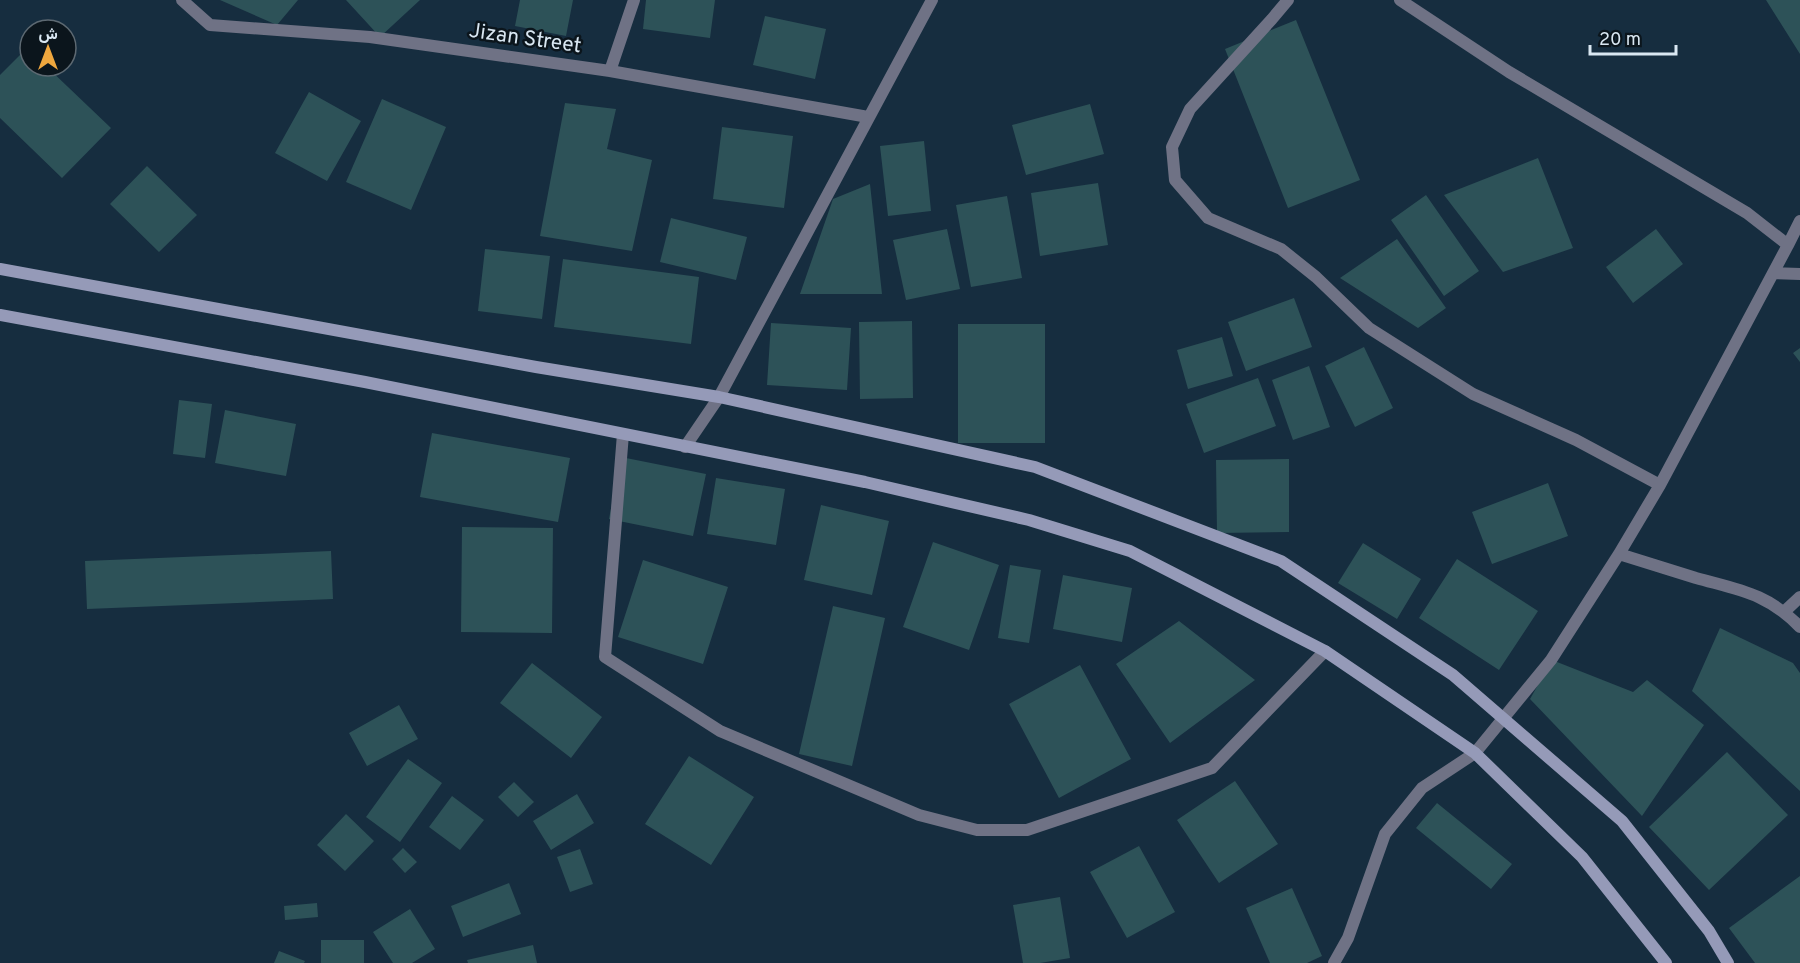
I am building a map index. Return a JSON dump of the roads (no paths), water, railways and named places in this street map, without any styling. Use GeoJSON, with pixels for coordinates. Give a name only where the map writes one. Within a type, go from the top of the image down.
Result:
{"type":"FeatureCollection","features":[{"type":"Feature","properties":{"kind":"street","name":"Jizan Street"},"geometry":{"type":"LineString","coordinates":[[182,0],[210,25],[370,37],[610,71],[868,117]]}},
{"type":"Feature","properties":{"kind":"street"},"geometry":{"type":"LineString","coordinates":[[610,71],[634,0]]}},
{"type":"Feature","properties":{"kind":"street"},"geometry":{"type":"LineString","coordinates":[[686,447],[718,397],[932,0]]}},
{"type":"Feature","properties":{"kind":"street"},"geometry":{"type":"LineString","coordinates":[[1287,0],[1272,20],[1190,109],[1172,147],[1175,180],[1208,218],[1281,249],[1316,277],[1369,328],[1473,394],[1576,440],[1660,485]]}},
{"type":"Feature","properties":{"kind":"street"},"geometry":{"type":"LineString","coordinates":[[1400,0],[1509,72],[1747,213],[1788,245]]}},
{"type":"Feature","properties":{"kind":"street"},"geometry":{"type":"LineString","coordinates":[[1334,963],[1348,938],[1385,834],[1422,788],[1475,753],[1551,660],[1620,554],[1660,485],[1800,221]]}},
{"type":"Feature","properties":{"kind":"street"},"geometry":{"type":"LineString","coordinates":[[0,269],[536,367],[718,397],[1035,467],[1281,561],[1453,675],[1622,820],[1709,931],[1728,963]]}},
{"type":"Feature","properties":{"kind":"street"},"geometry":{"type":"LineString","coordinates":[[1773,273],[1800,274]]}},
{"type":"Feature","properties":{"kind":"street"},"geometry":{"type":"LineString","coordinates":[[0,315],[365,382],[865,482],[1029,520],[1130,551],[1325,651],[1475,753],[1582,857],[1666,963]]}},
{"type":"Feature","properties":{"kind":"street"},"geometry":{"type":"LineString","coordinates":[[623,434],[605,657],[720,731],[920,815],[977,830],[1027,830],[1212,768],[1325,651]]}},
{"type":"Feature","properties":{"kind":"street"},"geometry":{"type":"LineString","coordinates":[[1620,554],[1754,594],[1785,611],[1800,627]]}},
{"type":"Feature","properties":{"kind":"street"},"geometry":{"type":"LineString","coordinates":[[1785,611],[1800,597]]}}]}
